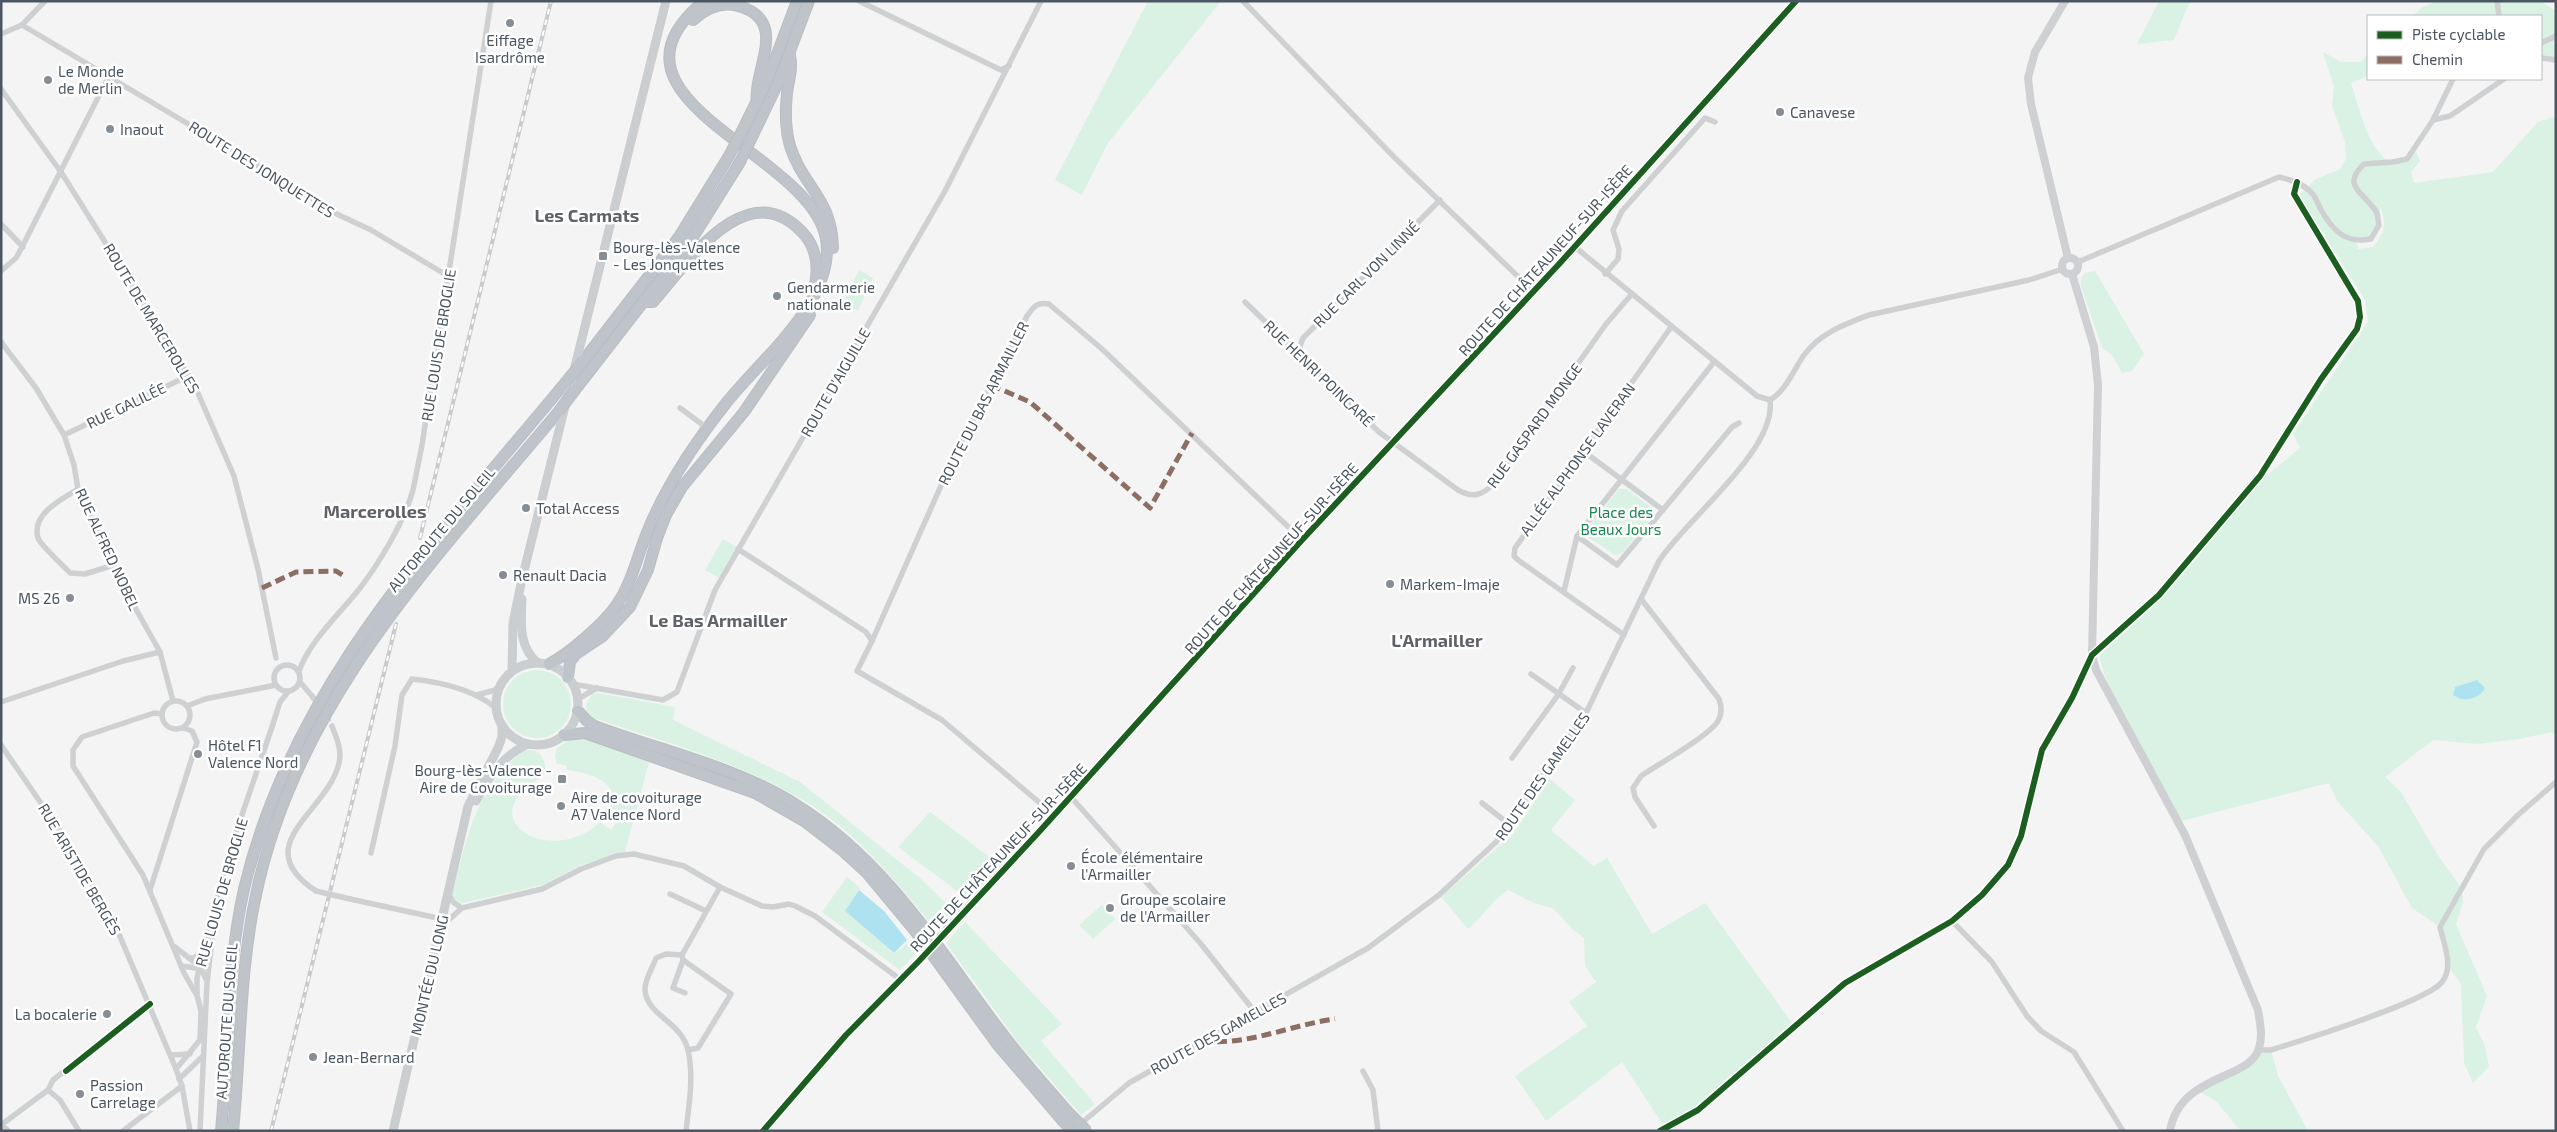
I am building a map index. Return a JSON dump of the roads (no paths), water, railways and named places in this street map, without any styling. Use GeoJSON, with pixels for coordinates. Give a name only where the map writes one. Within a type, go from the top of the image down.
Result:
{"type":"FeatureCollection","features":[{"type":"Feature","properties":{"kind":"highway"},"geometry":{"type":"LineString","coordinates":[[543,664],[602,623],[614,608],[630,581],[648,530],[669,486],[707,428],[801,317],[823,279],[827,254],[826,239],[818,216],[804,195],[778,172],[699,113],[688,101],[674,80],[671,54],[675,38],[685,20],[704,1]]}},
{"type":"Feature","properties":{"kind":"highway","name":"AUTOROUTE DU SOLEIL"},"geometry":{"type":"LineString","coordinates":[[221,1131],[229,991],[234,946],[244,889],[260,836],[279,784],[302,732],[327,688],[385,600],[566,383],[679,237],[729,156],[744,127],[797,1]]}},
{"type":"Feature","properties":{"kind":"highway","name":"AUTOROUTE DU SOLEIL"},"geometry":{"type":"LineString","coordinates":[[233,1131],[241,991],[256,892],[271,839],[312,740],[362,654],[395,608],[576,390],[645,302],[706,218],[740,162],[754,133],[790,55],[810,1]]}},
{"type":"Feature","properties":{"kind":"highway"},"geometry":{"type":"LineString","coordinates":[[756,102],[755,89],[765,60],[767,47],[763,25],[756,16],[738,6],[720,5],[702,12],[682,32],[676,53],[677,73],[681,85],[698,106],[801,187],[818,206],[825,219],[833,250]]}},
{"type":"Feature","properties":{"kind":"highway"},"geometry":{"type":"LineString","coordinates":[[570,681],[570,662],[576,654],[603,636],[630,607],[648,570],[666,515],[682,487],[744,412],[795,339],[821,296],[828,279],[833,250],[833,230],[829,216],[796,160],[787,134],[786,107],[793,68],[790,55]]}},
{"type":"Feature","properties":{"kind":"highway"},"geometry":{"type":"LineString","coordinates":[[645,302],[653,302],[697,251],[713,234],[725,225],[754,213],[775,215],[795,225],[805,235],[815,257],[816,282],[812,292],[787,332]]}},
{"type":"Feature","properties":{"kind":"highway"},"geometry":{"type":"LineString","coordinates":[[578,711],[587,721],[595,726],[749,780],[795,804],[838,834],[887,880],[920,920],[1001,1033],[1066,1116],[1072,1131]]}},
{"type":"Feature","properties":{"kind":"highway"},"geometry":{"type":"LineString","coordinates":[[564,735],[576,732],[592,735],[720,779],[781,808],[824,835],[866,872],[915,931],[997,1044],[1066,1116],[1087,1131]]}},
{"type":"Feature","properties":{"kind":"main road"},"geometry":{"type":"LineString","coordinates":[[512,671],[512,623],[666,1]]}},
{"type":"Feature","properties":{"kind":"main road","name":"ROUTE DE CHÂTEAUNEUF-SUR-ISÈRE"},"geometry":{"type":"LineString","coordinates":[[763,1131],[846,1034],[919,961],[1054,816],[1302,540],[1534,292],[1796,1]]}},
{"type":"Feature","properties":{"kind":"main road"},"geometry":{"type":"LineString","coordinates":[[2066,1],[2035,52],[2028,78],[2031,104],[2068,258]]}},
{"type":"Feature","properties":{"kind":"main road"},"geometry":{"type":"LineString","coordinates":[[2068,258],[2074,258],[2078,262],[2077,271],[2072,274],[2066,273],[2063,269],[2062,263],[2068,258]]}},
{"type":"Feature","properties":{"kind":"main road"},"geometry":{"type":"LineString","coordinates":[[2072,274],[2094,347],[2098,385],[2092,655],[2096,670],[2185,835],[2258,1010],[2261,1035],[2259,1050],[2250,1062],[2235,1072],[2215,1078],[2195,1089],[2179,1109],[2170,1131]]}},
{"type":"Feature","properties":{"kind":"main road"},"geometry":{"type":"LineString","coordinates":[[522,580],[521,627],[524,646],[528,655],[543,664],[570,681],[578,699],[578,711],[573,724],[564,735],[546,744],[528,744],[508,734],[502,725],[496,708],[499,686],[512,671],[524,665],[543,664]]}},
{"type":"Feature","properties":{"kind":"main road","name":"MONTÉE DU LONG"},"geometry":{"type":"LineString","coordinates":[[393,1131],[472,796],[498,748],[502,737],[502,725]]}},
{"type":"Feature","properties":{"kind":"main road","name":"MONTÉE DU LONG"},"geometry":{"type":"LineString","coordinates":[[466,819],[480,793],[502,762],[516,749],[528,744]]}},
{"type":"Feature","properties":{"kind":"main road"},"geometry":{"type":"LineString","coordinates":[[1,1126],[7,1131]]}},
{"type":"Feature","properties":{"kind":"street"},"geometry":{"type":"LineString","coordinates":[[1,34],[22,25],[45,1]]}},
{"type":"Feature","properties":{"kind":"street","name":"RUE LOUIS DE BROGLIE"},"geometry":{"type":"LineString","coordinates":[[294,666],[304,658],[361,587],[390,542],[412,492],[422,445],[491,1]]}},
{"type":"Feature","properties":{"kind":"street"},"geometry":{"type":"LineString","coordinates":[[858,1],[985,64],[1001,70],[1008,66]]}},
{"type":"Feature","properties":{"kind":"street","name":"ROUTE D'AIGUILLE"},"geometry":{"type":"LineString","coordinates":[[570,681],[656,700],[663,700],[673,696],[684,676],[706,610],[738,549],[944,191],[1041,1]]}},
{"type":"Feature","properties":{"kind":"street"},"geometry":{"type":"LineString","coordinates":[[1243,1],[1387,150],[1534,292]]}},
{"type":"Feature","properties":{"kind":"street"},"geometry":{"type":"LineString","coordinates":[[2497,1],[2499,15]]}},
{"type":"Feature","properties":{"kind":"street","name":"ROUTE DES JONQUETTES"},"geometry":{"type":"LineString","coordinates":[[22,25],[347,220],[371,230],[448,276]]}},
{"type":"Feature","properties":{"kind":"street"},"geometry":{"type":"LineString","coordinates":[[2542,43],[2556,36]]}},
{"type":"Feature","properties":{"kind":"street"},"geometry":{"type":"LineString","coordinates":[[2542,58],[2556,60]]}},
{"type":"Feature","properties":{"kind":"street"},"geometry":{"type":"LineString","coordinates":[[1,271],[16,258],[23,246],[109,76]]}},
{"type":"Feature","properties":{"kind":"street"},"geometry":{"type":"LineString","coordinates":[[2078,262],[2279,177],[2297,182],[2312,193],[2324,216],[2344,237],[2357,241],[2371,238],[2379,225],[2377,213],[2359,194],[2353,183],[2356,171],[2364,164],[2407,159],[2433,120],[2453,80]]}},
{"type":"Feature","properties":{"kind":"street"},"geometry":{"type":"LineString","coordinates":[[2433,120],[2450,116],[2503,80]]}},
{"type":"Feature","properties":{"kind":"street","name":"ROUTE DE MARCEROLLES"},"geometry":{"type":"LineString","coordinates":[[1,89],[61,172],[194,384],[234,476],[258,569],[276,658],[282,666]]}},
{"type":"Feature","properties":{"kind":"street"},"geometry":{"type":"LineString","coordinates":[[1605,274],[1618,258],[1618,249],[1613,230],[1622,211],[1706,118],[1715,122]]}},
{"type":"Feature","properties":{"kind":"street"},"geometry":{"type":"LineString","coordinates":[[1660,1131],[1698,1110],[1845,983],[1952,921],[1982,895],[2008,865],[2020,836],[2042,750],[2072,698],[2092,655],[2159,595],[2254,483],[2280,447],[2321,379],[2357,328],[2360,317],[2358,301],[2294,194],[2297,182]]}},
{"type":"Feature","properties":{"kind":"street","name":"RUE CARL VON LINNÉ"},"geometry":{"type":"LineString","coordinates":[[1298,352],[1303,338],[1440,200]]}},
{"type":"Feature","properties":{"kind":"street"},"geometry":{"type":"LineString","coordinates":[[1,224],[23,246]]}},
{"type":"Feature","properties":{"kind":"street"},"geometry":{"type":"LineString","coordinates":[[1575,247],[1630,295],[1756,396],[1770,400],[1780,392],[1814,343],[1836,328],[1869,316],[2029,280],[2063,269]]}},
{"type":"Feature","properties":{"kind":"street","name":"RUE GASPARD MONGE"},"geometry":{"type":"LineString","coordinates":[[1393,443],[1458,490],[1471,495],[1483,493],[1493,484],[1606,324],[1630,295]]}},
{"type":"Feature","properties":{"kind":"street","name":"RUE HENRI POINCARÉ"},"geometry":{"type":"LineString","coordinates":[[1245,302],[1379,432],[1393,443]]}},
{"type":"Feature","properties":{"kind":"street","name":"ROUTE DU BAS ARMAILLER"},"geometry":{"type":"LineString","coordinates":[[872,641],[892,602],[952,461],[1027,316],[1034,306],[1040,303],[1049,304],[1102,349],[1302,540]]}},
{"type":"Feature","properties":{"kind":"street","name":"ALLÉE ALPHONSE LAVERAN"},"geometry":{"type":"LineString","coordinates":[[1624,635],[1514,556],[1519,540],[1671,327]]}},
{"type":"Feature","properties":{"kind":"street","name":"RUE ALFRED NOBEL"},"geometry":{"type":"LineString","coordinates":[[1,342],[36,388],[64,435],[74,465],[78,489],[128,594],[160,652],[174,701]]}},
{"type":"Feature","properties":{"kind":"street"},"geometry":{"type":"LineString","coordinates":[[1564,591],[1577,536],[1714,362]]}},
{"type":"Feature","properties":{"kind":"street","name":"RUE GALILÉE"},"geometry":{"type":"LineString","coordinates":[[64,435],[188,376]]}},
{"type":"Feature","properties":{"kind":"street","name":"ROUTE DES GAMELLES"},"geometry":{"type":"LineString","coordinates":[[1072,1131],[1129,1083],[1368,948],[1418,912],[1455,881],[1496,842],[1510,825],[1586,713],[1658,561],[1672,541],[1737,473],[1749,457],[1768,422],[1770,400]]}},
{"type":"Feature","properties":{"kind":"street"},"geometry":{"type":"LineString","coordinates":[[680,408],[707,428]]}},
{"type":"Feature","properties":{"kind":"street"},"geometry":{"type":"LineString","coordinates":[[1577,536],[1617,565],[1732,427],[1739,423]]}},
{"type":"Feature","properties":{"kind":"street"},"geometry":{"type":"LineString","coordinates":[[1583,451],[1663,510]]}},
{"type":"Feature","properties":{"kind":"street"},"geometry":{"type":"LineString","coordinates":[[78,489],[42,516],[37,526],[38,539],[70,573],[85,574],[114,565]]}},
{"type":"Feature","properties":{"kind":"street"},"geometry":{"type":"LineString","coordinates":[[738,549],[866,632],[872,641],[857,671],[942,720],[1054,816]]}},
{"type":"Feature","properties":{"kind":"street"},"geometry":{"type":"LineString","coordinates":[[1641,599],[1722,705],[1722,712],[1713,728],[1640,776],[1633,788],[1635,797],[1654,826]]}},
{"type":"Feature","properties":{"kind":"street"},"geometry":{"type":"LineString","coordinates":[[1,702],[123,661],[160,652]]}},
{"type":"Feature","properties":{"kind":"street","name":"RUE LOUIS DE BROGLIE"},"geometry":{"type":"LineString","coordinates":[[299,671],[304,658]]}},
{"type":"Feature","properties":{"kind":"street"},"geometry":{"type":"LineString","coordinates":[[282,666],[294,666],[299,671],[299,685],[284,691],[275,682],[275,673],[282,666]]}},
{"type":"Feature","properties":{"kind":"street"},"geometry":{"type":"LineString","coordinates":[[1512,758],[1558,695],[1572,668]]}},
{"type":"Feature","properties":{"kind":"street"},"geometry":{"type":"LineString","coordinates":[[1531,674],[1558,695],[1586,713]]}},
{"type":"Feature","properties":{"kind":"street"},"geometry":{"type":"LineString","coordinates":[[371,853],[395,746],[402,695],[406,686],[412,680],[425,680],[477,695],[496,708]]}},
{"type":"Feature","properties":{"kind":"street"},"geometry":{"type":"LineString","coordinates":[[187,706],[205,699],[262,688],[275,682]]}},
{"type":"Feature","properties":{"kind":"street"},"geometry":{"type":"LineString","coordinates":[[299,685],[312,696]]}},
{"type":"Feature","properties":{"kind":"street"},"geometry":{"type":"LineString","coordinates":[[477,695],[494,690],[499,686]]}},
{"type":"Feature","properties":{"kind":"street"},"geometry":{"type":"LineString","coordinates":[[578,699],[597,688]]}},
{"type":"Feature","properties":{"kind":"street","name":"RUE LOUIS DE BROGLIE"},"geometry":{"type":"LineString","coordinates":[[176,1069],[200,1040],[201,1011],[197,995],[200,967],[230,850],[284,691]]}},
{"type":"Feature","properties":{"kind":"street"},"geometry":{"type":"LineString","coordinates":[[150,890],[197,742],[192,731],[183,728],[170,729],[163,720],[162,714],[168,704],[174,701],[181,702],[187,706],[190,718],[183,728]]}},
{"type":"Feature","properties":{"kind":"street"},"geometry":{"type":"LineString","coordinates":[[162,714],[154,713],[82,737],[73,750],[73,766],[150,890],[181,966],[197,995]]}},
{"type":"Feature","properties":{"kind":"street"},"geometry":{"type":"LineString","coordinates":[[332,726],[340,745],[339,763],[333,778],[290,837],[287,855],[294,873],[316,891],[442,919]]}},
{"type":"Feature","properties":{"kind":"street","name":"RUE ARISTIDE BERGÈS"},"geometry":{"type":"LineString","coordinates":[[1,745],[58,828],[113,920],[171,1055]]}},
{"type":"Feature","properties":{"kind":"street"},"geometry":{"type":"LineString","coordinates":[[2259,1050],[2272,1050],[2362,1019],[2430,991],[2442,983],[2448,968],[2440,927],[2484,849],[2518,815],[2556,782]]}},
{"type":"Feature","properties":{"kind":"street"},"geometry":{"type":"LineString","coordinates":[[1070,797],[1201,944],[1255,1012]]}},
{"type":"Feature","properties":{"kind":"street"},"geometry":{"type":"LineString","coordinates":[[1482,803],[1510,825]]}},
{"type":"Feature","properties":{"kind":"street"},"geometry":{"type":"LineString","coordinates":[[439,931],[445,922],[462,908],[542,889],[581,869],[616,856],[634,854],[656,861],[684,866],[720,887],[762,906],[773,907],[789,904],[795,906],[815,916],[900,980]]}},
{"type":"Feature","properties":{"kind":"street"},"geometry":{"type":"LineString","coordinates":[[684,993],[673,988],[683,958],[720,887]]}},
{"type":"Feature","properties":{"kind":"street"},"geometry":{"type":"LineString","coordinates":[[448,893],[454,903],[462,908]]}},
{"type":"Feature","properties":{"kind":"street"},"geometry":{"type":"LineString","coordinates":[[670,894],[706,911]]}},
{"type":"Feature","properties":{"kind":"street"},"geometry":{"type":"LineString","coordinates":[[200,1131],[207,983],[214,909]]}},
{"type":"Feature","properties":{"kind":"street"},"geometry":{"type":"LineString","coordinates":[[1952,921],[1992,962],[2027,1016],[2041,1031],[2074,1052],[2123,1131]]}},
{"type":"Feature","properties":{"kind":"street"},"geometry":{"type":"LineString","coordinates":[[172,944],[200,967],[207,983]]}},
{"type":"Feature","properties":{"kind":"street"},"geometry":{"type":"LineString","coordinates":[[189,958],[194,958],[205,948]]}},
{"type":"Feature","properties":{"kind":"street"},"geometry":{"type":"LineString","coordinates":[[686,1131],[690,1090],[688,1050],[678,1029],[648,1004],[644,989],[656,958],[666,954],[683,958],[731,994],[698,1048],[688,1050]]}},
{"type":"Feature","properties":{"kind":"street"},"geometry":{"type":"LineString","coordinates":[[181,966],[189,968],[200,967],[210,957]]}},
{"type":"Feature","properties":{"kind":"street"},"geometry":{"type":"LineString","coordinates":[[1,1126],[13,1118],[32,1100],[48,1090],[53,1080],[150,1004]]}},
{"type":"Feature","properties":{"kind":"street"},"geometry":{"type":"LineString","coordinates":[[190,1054],[171,1055],[182,1086],[190,1131]]}},
{"type":"Feature","properties":{"kind":"street"},"geometry":{"type":"LineString","coordinates":[[179,1079],[204,1056]]}},
{"type":"Feature","properties":{"kind":"street"},"geometry":{"type":"LineString","coordinates":[[1363,1071],[1373,1090],[1378,1131]]}},
{"type":"Feature","properties":{"kind":"street"},"geometry":{"type":"LineString","coordinates":[[123,1131],[182,1086]]}},
{"type":"Feature","properties":{"kind":"street"},"geometry":{"type":"LineString","coordinates":[[48,1090],[60,1100],[79,1131]]}},
{"type":"Feature","properties":{"kind":"street"},"geometry":{"type":"LineString","coordinates":[[7,1131],[13,1118]]}},
{"type":"Feature","properties":{"kind":"water"},"geometry":{"type":"Polygon","coordinates":[[[2477,680],[2485,688],[2479,695],[2471,699],[2462,699],[2453,695],[2455,687],[2477,680]]]}},
{"type":"Feature","properties":{"kind":"water"},"geometry":{"type":"Polygon","coordinates":[[[859,890],[884,911],[907,940],[894,953],[845,911],[859,890]]]}},
{"type":"Feature","properties":{"kind":"tunnel"},"geometry":{"type":"LineString","coordinates":[[312,696],[332,726]]}},
{"type":"Feature","properties":{"kind":"railway"},"geometry":{"type":"LineString","coordinates":[[420,538],[551,1]]}},
{"type":"Feature","properties":{"kind":"railway"},"geometry":{"type":"LineString","coordinates":[[271,1131],[396,624]]}},
{"type":"Feature","properties":{"kind":"place","name":"Eiffage Isardrôme"},"geometry":{"type":"Point","coordinates":[510,23]}},
{"type":"Feature","properties":{"kind":"place","name":"Le Monde de Merlin"},"geometry":{"type":"Point","coordinates":[48,80]}},
{"type":"Feature","properties":{"kind":"place","name":"Canavese"},"geometry":{"type":"Point","coordinates":[1780,112]}},
{"type":"Feature","properties":{"kind":"place","name":"Inaout"},"geometry":{"type":"Point","coordinates":[110,129]}},
{"type":"Feature","properties":{"kind":"place","name":"Bourg-lès-Valence - Les Jonquettes"},"geometry":{"type":"Point","coordinates":[603,256]}},
{"type":"Feature","properties":{"kind":"place","name":"Gendarmerie nationale"},"geometry":{"type":"Point","coordinates":[777,296]}},
{"type":"Feature","properties":{"kind":"place","name":"Total Access"},"geometry":{"type":"Point","coordinates":[526,508]}},
{"type":"Feature","properties":{"kind":"place","name":"Renault Dacia"},"geometry":{"type":"Point","coordinates":[503,575]}},
{"type":"Feature","properties":{"kind":"place","name":"Markem-Imaje"},"geometry":{"type":"Point","coordinates":[1390,584]}},
{"type":"Feature","properties":{"kind":"place","name":"MS 26"},"geometry":{"type":"Point","coordinates":[70,598]}},
{"type":"Feature","properties":{"kind":"place","name":"Hôtel F1 Valence Nord"},"geometry":{"type":"Point","coordinates":[198,754]}},
{"type":"Feature","properties":{"kind":"place","name":"Bourg-lès-Valence - Aire de Covoiturage"},"geometry":{"type":"Point","coordinates":[562,779]}},
{"type":"Feature","properties":{"kind":"place","name":"Aire de covoiturage A7 Valence Nord"},"geometry":{"type":"Point","coordinates":[561,806]}},
{"type":"Feature","properties":{"kind":"place","name":"École élémentaire l'Armailler"},"geometry":{"type":"Point","coordinates":[1071,866]}},
{"type":"Feature","properties":{"kind":"place","name":"Groupe scolaire de l'Armailler"},"geometry":{"type":"Point","coordinates":[1110,908]}},
{"type":"Feature","properties":{"kind":"place","name":"La bocalerie"},"geometry":{"type":"Point","coordinates":[107,1014]}},
{"type":"Feature","properties":{"kind":"place","name":"Jean-Bernard"},"geometry":{"type":"Point","coordinates":[313,1057]}},
{"type":"Feature","properties":{"kind":"place","name":"Passion Carrelage"},"geometry":{"type":"Point","coordinates":[80,1094]}},
{"type":"Feature","properties":{"kind":"district","name":"Les Carmats"},"geometry":{"type":"Point","coordinates":[587,215]}},
{"type":"Feature","properties":{"kind":"district","name":"Marcerolles"},"geometry":{"type":"Point","coordinates":[375,511]}},
{"type":"Feature","properties":{"kind":"district","name":"Le Bas Armailler"},"geometry":{"type":"Point","coordinates":[718,620]}},
{"type":"Feature","properties":{"kind":"district","name":"L'Armailler"},"geometry":{"type":"Point","coordinates":[1437,640]}},
{"type":"Feature","properties":{"kind":"park label","name":"Place des Beaux Jours"},"geometry":{"type":"Point","coordinates":[1621,520]}}]}
